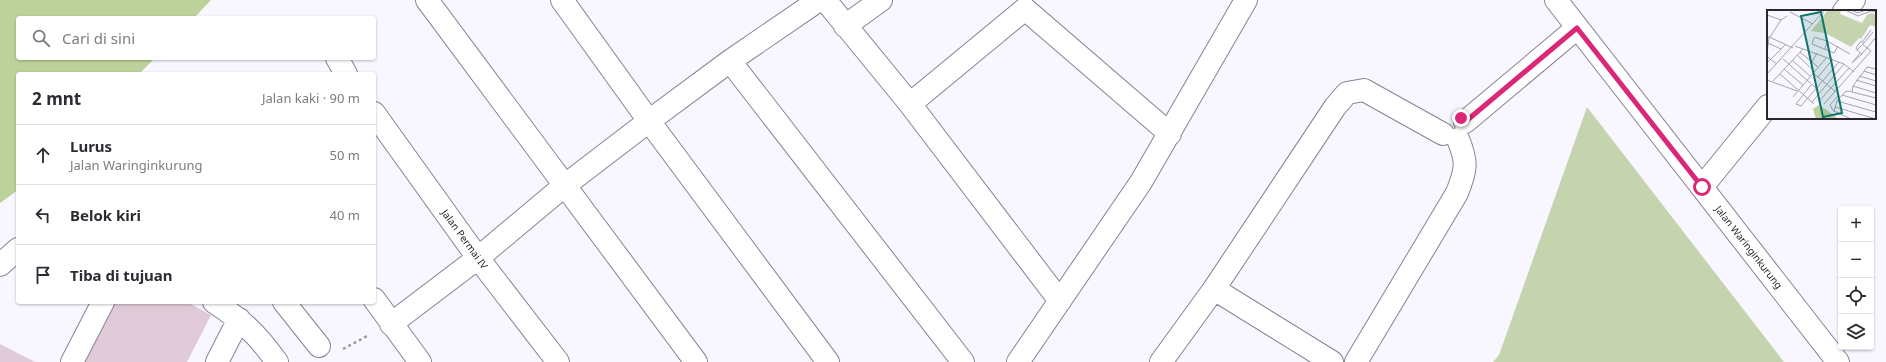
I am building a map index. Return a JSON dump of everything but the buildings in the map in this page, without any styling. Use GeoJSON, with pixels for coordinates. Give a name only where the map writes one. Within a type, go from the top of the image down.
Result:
{"type":"FeatureCollection","features":[{"type":"Feature","properties":{"kind":"street"},"geometry":{"type":"LineString","coordinates":[[427,0],[696,362]]}},
{"type":"Feature","properties":{"kind":"street"},"geometry":{"type":"LineString","coordinates":[[562,0],[649,121],[828,362]]}},
{"type":"Feature","properties":{"kind":"street"},"geometry":{"type":"LineString","coordinates":[[391,324],[478,258],[564,186],[649,121],[730,61],[819,0]]}},
{"type":"Feature","properties":{"kind":"street"},"geometry":{"type":"LineString","coordinates":[[825,0],[910,104],[1060,301]]}},
{"type":"Feature","properties":{"kind":"street"},"geometry":{"type":"LineString","coordinates":[[845,26],[881,0]]}},
{"type":"Feature","properties":{"kind":"street"},"geometry":{"type":"LineString","coordinates":[[1018,362],[1141,182],[1246,0]]}},
{"type":"Feature","properties":{"kind":"street","name":"Jalan Waringinkurung"},"geometry":{"type":"LineString","coordinates":[[1556,0],[1838,362]]}},
{"type":"Feature","properties":{"kind":"street"},"geometry":{"type":"LineString","coordinates":[[1845,10],[1854,0]]}},
{"type":"Feature","properties":{"kind":"street"},"geometry":{"type":"LineString","coordinates":[[910,104],[1031,4],[1170,134]]}},
{"type":"Feature","properties":{"kind":"street"},"geometry":{"type":"LineString","coordinates":[[1456,132],[1577,28]]}},
{"type":"Feature","properties":{"kind":"street"},"geometry":{"type":"LineString","coordinates":[[338,60],[345,72]]}},
{"type":"Feature","properties":{"kind":"street"},"geometry":{"type":"LineString","coordinates":[[730,61],[962,362]]}},
{"type":"Feature","properties":{"kind":"street"},"geometry":{"type":"LineString","coordinates":[[1161,362],[1214,289],[1335,107],[1347,93],[1364,90],[1456,132],[1465,155],[1465,173],[1457,193],[1356,362]]}},
{"type":"Feature","properties":{"kind":"street"},"geometry":{"type":"LineString","coordinates":[[1702,187],[1767,107]]}},
{"type":"Feature","properties":{"kind":"street","name":"Jalan Permai IV"},"geometry":{"type":"LineString","coordinates":[[376,117],[478,258],[558,362]]}},
{"type":"Feature","properties":{"kind":"street"},"geometry":{"type":"LineString","coordinates":[[0,264],[16,251]]}},
{"type":"Feature","properties":{"kind":"street"},"geometry":{"type":"LineString","coordinates":[[0,280],[16,268]]}},
{"type":"Feature","properties":{"kind":"street"},"geometry":{"type":"LineString","coordinates":[[1214,289],[1332,362]]}},
{"type":"Feature","properties":{"kind":"street"},"geometry":{"type":"LineString","coordinates":[[376,302],[420,362]]}},
{"type":"Feature","properties":{"kind":"street"},"geometry":{"type":"LineString","coordinates":[[72,362],[102,304]]}},
{"type":"Feature","properties":{"kind":"street"},"geometry":{"type":"LineString","coordinates":[[217,304],[239,319],[261,340],[277,362]]}},
{"type":"Feature","properties":{"kind":"street"},"geometry":{"type":"LineString","coordinates":[[286,304],[319,346]]}},
{"type":"Feature","properties":{"kind":"street"},"geometry":{"type":"LineString","coordinates":[[217,362],[239,319]]}},
{"type":"Feature","properties":{"kind":"path"},"geometry":{"type":"LineString","coordinates":[[319,346],[328,357],[391,324]]}},
{"type":"Feature","properties":{"kind":"green space"},"geometry":{"type":"Polygon","coordinates":[[[0,0],[211,0],[196,16],[16,16],[16,60],[153,60],[141,72],[16,72],[16,191],[0,203],[0,0]]]}},
{"type":"Feature","properties":{"kind":"green space"},"geometry":{"type":"Polygon","coordinates":[[[1587,107],[1784,362],[1493,362],[1499,355],[1587,107]]]}},
{"type":"Feature","properties":{"kind":"route"},"geometry":{"type":"LineString","coordinates":[[1461,118],[1465,122],[1577,28],[1702,187]]}}]}
